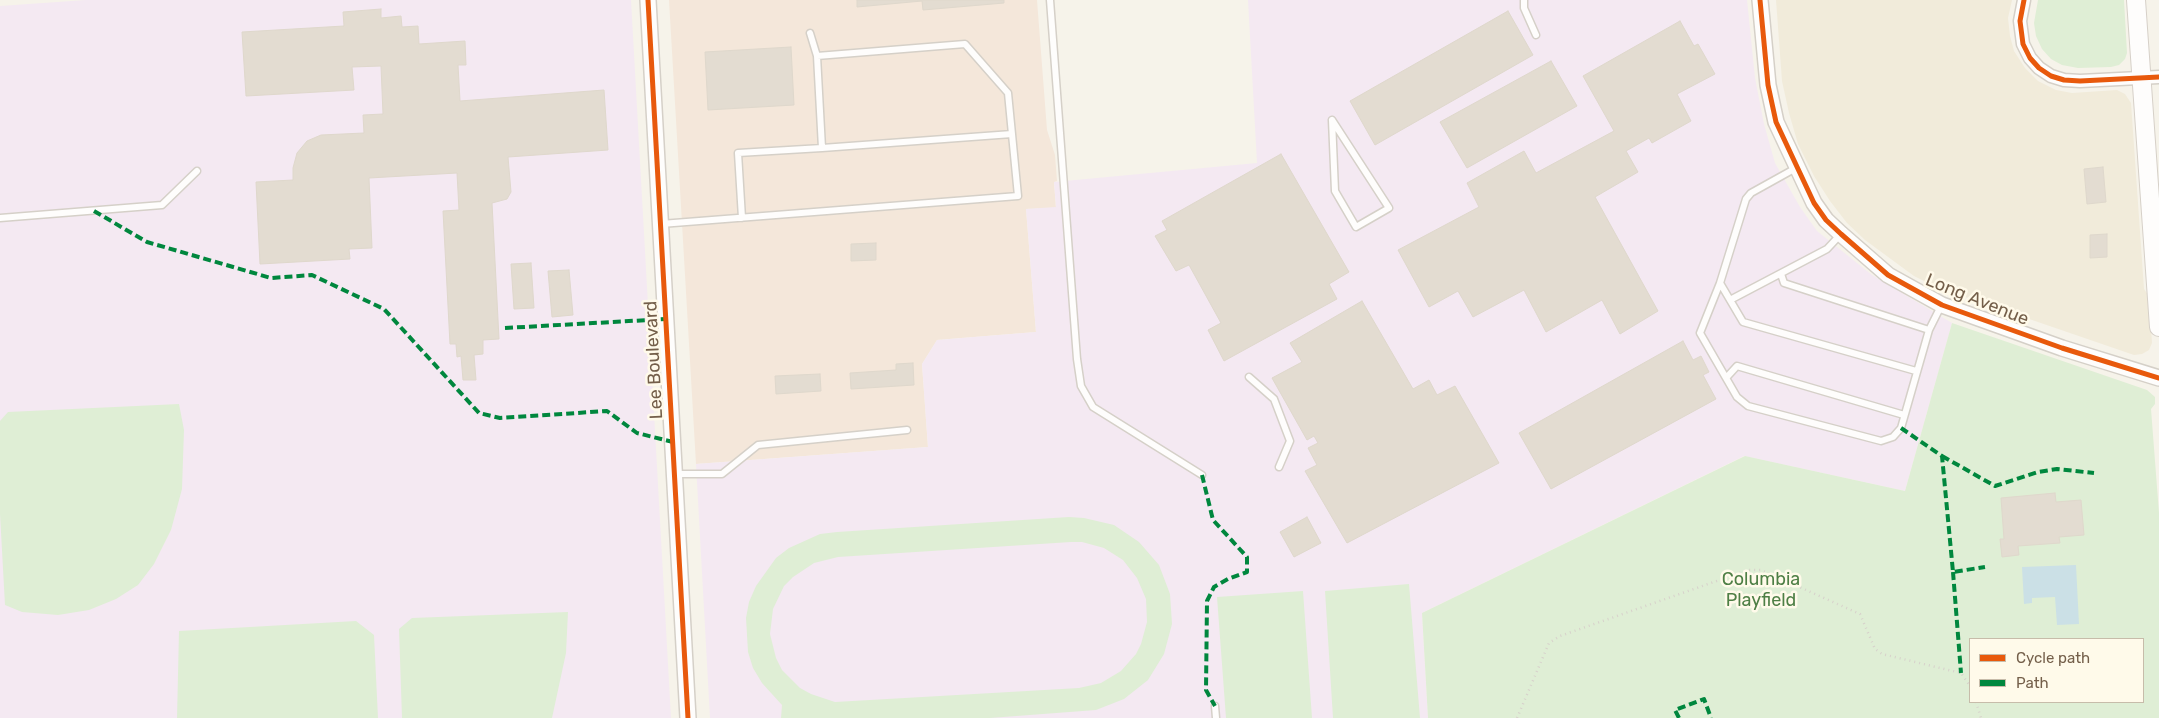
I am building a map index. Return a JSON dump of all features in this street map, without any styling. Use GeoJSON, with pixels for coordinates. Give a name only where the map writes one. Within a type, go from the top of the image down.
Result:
{"type":"FeatureCollection","features":[{"type":"Feature","properties":{"kind":"main road"},"geometry":{"type":"LineString","coordinates":[[2136,0],[2156,257],[2159,326]]}},
{"type":"Feature","properties":{"kind":"street","name":"Lee Boulevard"},"geometry":{"type":"LineString","coordinates":[[648,0],[688,718]]}},
{"type":"Feature","properties":{"kind":"street","name":"Long Avenue"},"geometry":{"type":"LineString","coordinates":[[1760,0],[1768,85],[1776,122],[1796,168],[1814,203],[1826,220],[1888,275],[1942,304],[2062,348],[2159,378]]}},
{"type":"Feature","properties":{"kind":"street"},"geometry":{"type":"LineString","coordinates":[[2024,0],[2020,21],[2020,33],[2023,44],[2030,58],[2039,68],[2051,76],[2064,80],[2080,81],[2159,77]]}},
{"type":"Feature","properties":{"kind":"lane"},"geometry":{"type":"LineString","coordinates":[[1050,0],[1077,359],[1081,386],[1093,407],[1202,475]]}},
{"type":"Feature","properties":{"kind":"lane"},"geometry":{"type":"LineString","coordinates":[[1524,0],[1524,8],[1536,35]]}},
{"type":"Feature","properties":{"kind":"lane"},"geometry":{"type":"LineString","coordinates":[[810,33],[817,56],[822,148]]}},
{"type":"Feature","properties":{"kind":"lane"},"geometry":{"type":"LineString","coordinates":[[660,224],[1018,196],[1008,93],[965,44],[817,56]]}},
{"type":"Feature","properties":{"kind":"lane"},"geometry":{"type":"LineString","coordinates":[[1332,120],[1389,208],[1356,227],[1335,191],[1332,120]]}},
{"type":"Feature","properties":{"kind":"lane"},"geometry":{"type":"LineString","coordinates":[[742,218],[738,153],[1012,134]]}},
{"type":"Feature","properties":{"kind":"lane"},"geometry":{"type":"LineString","coordinates":[[1796,168],[1750,193],[1746,199],[1720,283],[1700,333],[1737,397],[1748,406],[1856,436],[1881,441],[1893,437],[1900,428],[1929,330],[1942,304]]}},
{"type":"Feature","properties":{"kind":"lane"},"geometry":{"type":"LineString","coordinates":[[0,218],[162,205],[197,171]]}},
{"type":"Feature","properties":{"kind":"lane"},"geometry":{"type":"LineString","coordinates":[[1730,300],[1827,249],[1841,234]]}},
{"type":"Feature","properties":{"kind":"lane"},"geometry":{"type":"LineString","coordinates":[[1780,274],[1784,283],[1929,330]]}},
{"type":"Feature","properties":{"kind":"lane"},"geometry":{"type":"LineString","coordinates":[[1720,283],[1743,322],[1916,371]]}},
{"type":"Feature","properties":{"kind":"lane"},"geometry":{"type":"LineString","coordinates":[[1726,378],[1736,366],[1904,414]]}},
{"type":"Feature","properties":{"kind":"lane"},"geometry":{"type":"LineString","coordinates":[[1249,377],[1274,399],[1290,441],[1279,467]]}},
{"type":"Feature","properties":{"kind":"lane"},"geometry":{"type":"LineString","coordinates":[[675,474],[722,474],[758,445],[908,430]]}},
{"type":"Feature","properties":{"kind":"lane"},"geometry":{"type":"LineString","coordinates":[[1215,706],[1216,718]]}},
{"type":"Feature","properties":{"kind":"path"},"geometry":{"type":"LineString","coordinates":[[1517,718],[1549,643],[1560,636],[1748,570],[1761,570],[1860,614],[1874,649],[1882,654],[1960,673],[1969,685]]}},
{"type":"Feature","properties":{"kind":"path"},"geometry":{"type":"LineString","coordinates":[[1976,703],[1981,718]]}},
{"type":"Feature","properties":{"kind":"shaded area"},"geometry":{"type":"Polygon","coordinates":[[[86,0],[631,0],[671,718],[0,718],[0,6],[86,0]]]}},
{"type":"Feature","properties":{"kind":"shaded area"},"geometry":{"type":"Polygon","coordinates":[[[669,0],[1037,0],[1047,130],[1055,155],[1057,181],[1054,182],[1056,208],[1026,209],[1036,332],[937,340],[922,364],[928,447],[696,464],[669,0]]]}},
{"type":"Feature","properties":{"kind":"shaded area"},"geometry":{"type":"Polygon","coordinates":[[[1248,0],[1747,0],[1755,78],[1764,124],[1775,163],[1800,207],[1817,231],[1872,275],[1952,323],[1905,491],[1744,456],[1422,613],[1428,718],[710,718],[696,464],[928,447],[922,364],[937,340],[1036,332],[1026,209],[1056,207],[1054,182],[1257,163],[1248,0]]]}},
{"type":"Feature","properties":{"kind":"shaded area"},"geometry":{"type":"Polygon","coordinates":[[[1776,0],[2012,0],[2008,18],[2014,51],[2025,68],[2038,81],[2056,90],[2072,93],[2117,90],[2125,94],[2131,103],[2144,289],[2149,296],[2152,343],[2149,350],[2142,354],[2134,355],[1936,287],[1914,276],[1865,240],[1847,223],[1830,201],[1814,176],[1798,144],[1782,81],[1776,0]]]}},
{"type":"Feature","properties":{"kind":"shaded area"},"geometry":{"type":"Polygon","coordinates":[[[2076,565],[2079,624],[2057,625],[2055,597],[2032,598],[2032,603],[2024,604],[2022,567],[2076,565]]]}},
{"type":"Feature","properties":{"kind":"green space"},"geometry":{"type":"Polygon","coordinates":[[[2038,0],[2124,0],[2127,53],[2125,59],[2119,65],[2111,67],[2078,68],[2062,65],[2051,59],[2042,49],[2036,36],[2034,23],[2038,0]]]}},
{"type":"Feature","properties":{"kind":"green space","name":"Columbia Playfield"},"geometry":{"type":"Polygon","coordinates":[[[1952,323],[2147,390],[2155,397],[2155,404],[2151,409],[2159,513],[2159,718],[1428,718],[1422,613],[1745,456],[1905,491],[1952,323]]]}},
{"type":"Feature","properties":{"kind":"green space"},"geometry":{"type":"Polygon","coordinates":[[[179,404],[184,430],[182,489],[171,530],[154,564],[138,585],[116,599],[89,610],[58,615],[22,612],[5,605],[0,514],[0,421],[8,412],[179,404]]]}},
{"type":"Feature","properties":{"kind":"green space"},"geometry":{"type":"Polygon","coordinates":[[[1069,517],[1084,518],[1114,525],[1139,542],[1159,565],[1170,594],[1172,624],[1164,654],[1148,680],[1124,699],[1096,710],[990,718],[781,718],[782,705],[762,683],[753,668],[748,652],[746,618],[749,602],[756,586],[776,558],[789,548],[820,534],[1069,517]],[[1082,542],[838,557],[814,563],[793,577],[784,586],[773,609],[770,634],[776,658],[782,670],[800,688],[835,702],[1079,688],[1101,683],[1121,671],[1136,654],[1147,622],[1146,599],[1137,578],[1123,560],[1104,548],[1082,542]]]}},
{"type":"Feature","properties":{"kind":"green space"},"geometry":{"type":"Polygon","coordinates":[[[1409,584],[1420,718],[1333,718],[1325,591],[1409,584]]]}},
{"type":"Feature","properties":{"kind":"green space"},"geometry":{"type":"Polygon","coordinates":[[[1303,591],[1312,718],[1226,718],[1217,597],[1303,591]]]}},
{"type":"Feature","properties":{"kind":"green space"},"geometry":{"type":"Polygon","coordinates":[[[568,612],[566,653],[552,718],[402,718],[399,629],[412,618],[568,612]]]}},
{"type":"Feature","properties":{"kind":"green space"},"geometry":{"type":"Polygon","coordinates":[[[356,621],[374,635],[378,718],[177,718],[179,631],[356,621]]]}},
{"type":"Feature","properties":{"kind":"building"},"geometry":{"type":"Polygon","coordinates":[[[857,0],[1004,0],[1004,3],[923,10],[922,1],[857,7],[857,0]]]}},
{"type":"Feature","properties":{"kind":"building"},"geometry":{"type":"Polygon","coordinates":[[[381,9],[381,18],[401,16],[402,27],[418,26],[419,44],[465,41],[466,65],[458,65],[460,101],[604,90],[608,150],[508,157],[511,192],[507,199],[492,203],[499,339],[483,340],[483,354],[474,355],[476,380],[463,380],[461,356],[457,357],[456,344],[450,344],[443,211],[459,210],[457,173],[369,178],[372,248],[349,249],[350,259],[260,264],[256,182],[293,180],[293,168],[297,153],[307,141],[321,135],[364,133],[363,115],[383,114],[381,66],[352,67],[354,90],[246,96],[242,32],[344,26],[343,12],[381,9]]]}},
{"type":"Feature","properties":{"kind":"building"},"geometry":{"type":"Polygon","coordinates":[[[1508,11],[1533,55],[1375,145],[1350,101],[1508,11]]]}},
{"type":"Feature","properties":{"kind":"building"},"geometry":{"type":"Polygon","coordinates":[[[1680,21],[1694,46],[1698,44],[1715,74],[1677,94],[1691,121],[1652,143],[1649,138],[1626,151],[1638,172],[1595,197],[1658,311],[1620,334],[1602,300],[1546,332],[1524,290],[1473,317],[1458,291],[1429,307],[1398,250],[1479,207],[1467,183],[1524,151],[1536,173],[1614,131],[1583,76],[1680,21]]]}},
{"type":"Feature","properties":{"kind":"building"},"geometry":{"type":"Polygon","coordinates":[[[791,47],[794,105],[708,110],[705,52],[791,47]]]}},
{"type":"Feature","properties":{"kind":"building"},"geometry":{"type":"Polygon","coordinates":[[[1551,61],[1577,106],[1467,168],[1440,122],[1551,61]]]}},
{"type":"Feature","properties":{"kind":"building"},"geometry":{"type":"Polygon","coordinates":[[[1281,154],[1349,272],[1329,284],[1337,299],[1224,361],[1208,330],[1221,323],[1189,265],[1176,271],[1155,236],[1167,230],[1162,221],[1281,154]]]}},
{"type":"Feature","properties":{"kind":"building"},"geometry":{"type":"Polygon","coordinates":[[[2103,167],[2106,202],[2087,204],[2084,169],[2103,167]]]}},
{"type":"Feature","properties":{"kind":"building"},"geometry":{"type":"Polygon","coordinates":[[[2107,234],[2107,257],[2090,258],[2090,235],[2107,234]]]}},
{"type":"Feature","properties":{"kind":"building"},"geometry":{"type":"Polygon","coordinates":[[[876,243],[876,260],[851,261],[851,244],[876,243]]]}},
{"type":"Feature","properties":{"kind":"building"},"geometry":{"type":"Polygon","coordinates":[[[531,263],[534,308],[514,309],[511,264],[531,263]]]}},
{"type":"Feature","properties":{"kind":"building"},"geometry":{"type":"Polygon","coordinates":[[[569,270],[573,315],[552,317],[548,271],[569,270]]]}},
{"type":"Feature","properties":{"kind":"building"},"geometry":{"type":"Polygon","coordinates":[[[1362,301],[1413,389],[1429,380],[1437,395],[1455,386],[1499,463],[1347,543],[1305,471],[1317,465],[1308,448],[1318,443],[1314,436],[1307,440],[1272,378],[1302,362],[1290,343],[1362,301]]]}},
{"type":"Feature","properties":{"kind":"building"},"geometry":{"type":"Polygon","coordinates":[[[1683,341],[1693,360],[1701,356],[1709,372],[1703,375],[1716,399],[1551,489],[1519,433],[1683,341]]]}},
{"type":"Feature","properties":{"kind":"building"},"geometry":{"type":"Polygon","coordinates":[[[913,363],[914,385],[851,389],[850,373],[896,370],[896,364],[913,363]]]}},
{"type":"Feature","properties":{"kind":"building"},"geometry":{"type":"Polygon","coordinates":[[[820,374],[821,391],[776,394],[775,376],[820,374]]]}},
{"type":"Feature","properties":{"kind":"building"},"geometry":{"type":"Polygon","coordinates":[[[2055,493],[2056,502],[2081,500],[2084,535],[2059,537],[2060,543],[2018,546],[2019,555],[2002,557],[2000,539],[2004,539],[2001,498],[2055,493]]]}},
{"type":"Feature","properties":{"kind":"building"},"geometry":{"type":"Polygon","coordinates":[[[1307,517],[1321,543],[1294,557],[1280,532],[1307,517]]]}},
{"type":"Feature","properties":{"kind":"marked path"},"geometry":{"type":"LineString","coordinates":[[94,211],[147,242],[271,278],[312,275],[384,309],[479,413],[500,418],[607,411],[637,433],[673,442]]}},
{"type":"Feature","properties":{"kind":"marked path"},"geometry":{"type":"LineString","coordinates":[[505,328],[666,319]]}},
{"type":"Feature","properties":{"kind":"marked path"},"geometry":{"type":"LineString","coordinates":[[1901,428],[1942,456],[1953,572],[1985,567]]}},
{"type":"Feature","properties":{"kind":"marked path"},"geometry":{"type":"LineString","coordinates":[[1942,456],[1995,486],[2038,472],[2057,469],[2094,473]]}},
{"type":"Feature","properties":{"kind":"marked path"},"geometry":{"type":"LineString","coordinates":[[1202,475],[1213,520],[1247,557],[1247,572],[1214,587],[1207,601],[1206,690],[1215,706]]}},
{"type":"Feature","properties":{"kind":"marked path"},"geometry":{"type":"LineString","coordinates":[[1953,572],[1961,673]]}},
{"type":"Feature","properties":{"kind":"marked path"},"geometry":{"type":"LineString","coordinates":[[1679,718],[1675,710],[1704,699],[1711,718]]}},
{"type":"Feature","properties":{"kind":"cycle path"},"geometry":{"type":"LineString","coordinates":[[648,0],[688,718]]}},
{"type":"Feature","properties":{"kind":"cycle path"},"geometry":{"type":"LineString","coordinates":[[1760,0],[1768,85],[1776,122],[1814,203],[1826,220],[1888,275],[1942,305],[2062,348],[2159,378]]}},
{"type":"Feature","properties":{"kind":"cycle path"},"geometry":{"type":"LineString","coordinates":[[2024,0],[2020,21],[2023,44],[2030,58],[2039,68],[2051,76],[2064,80],[2080,81],[2159,77]]}}]}
